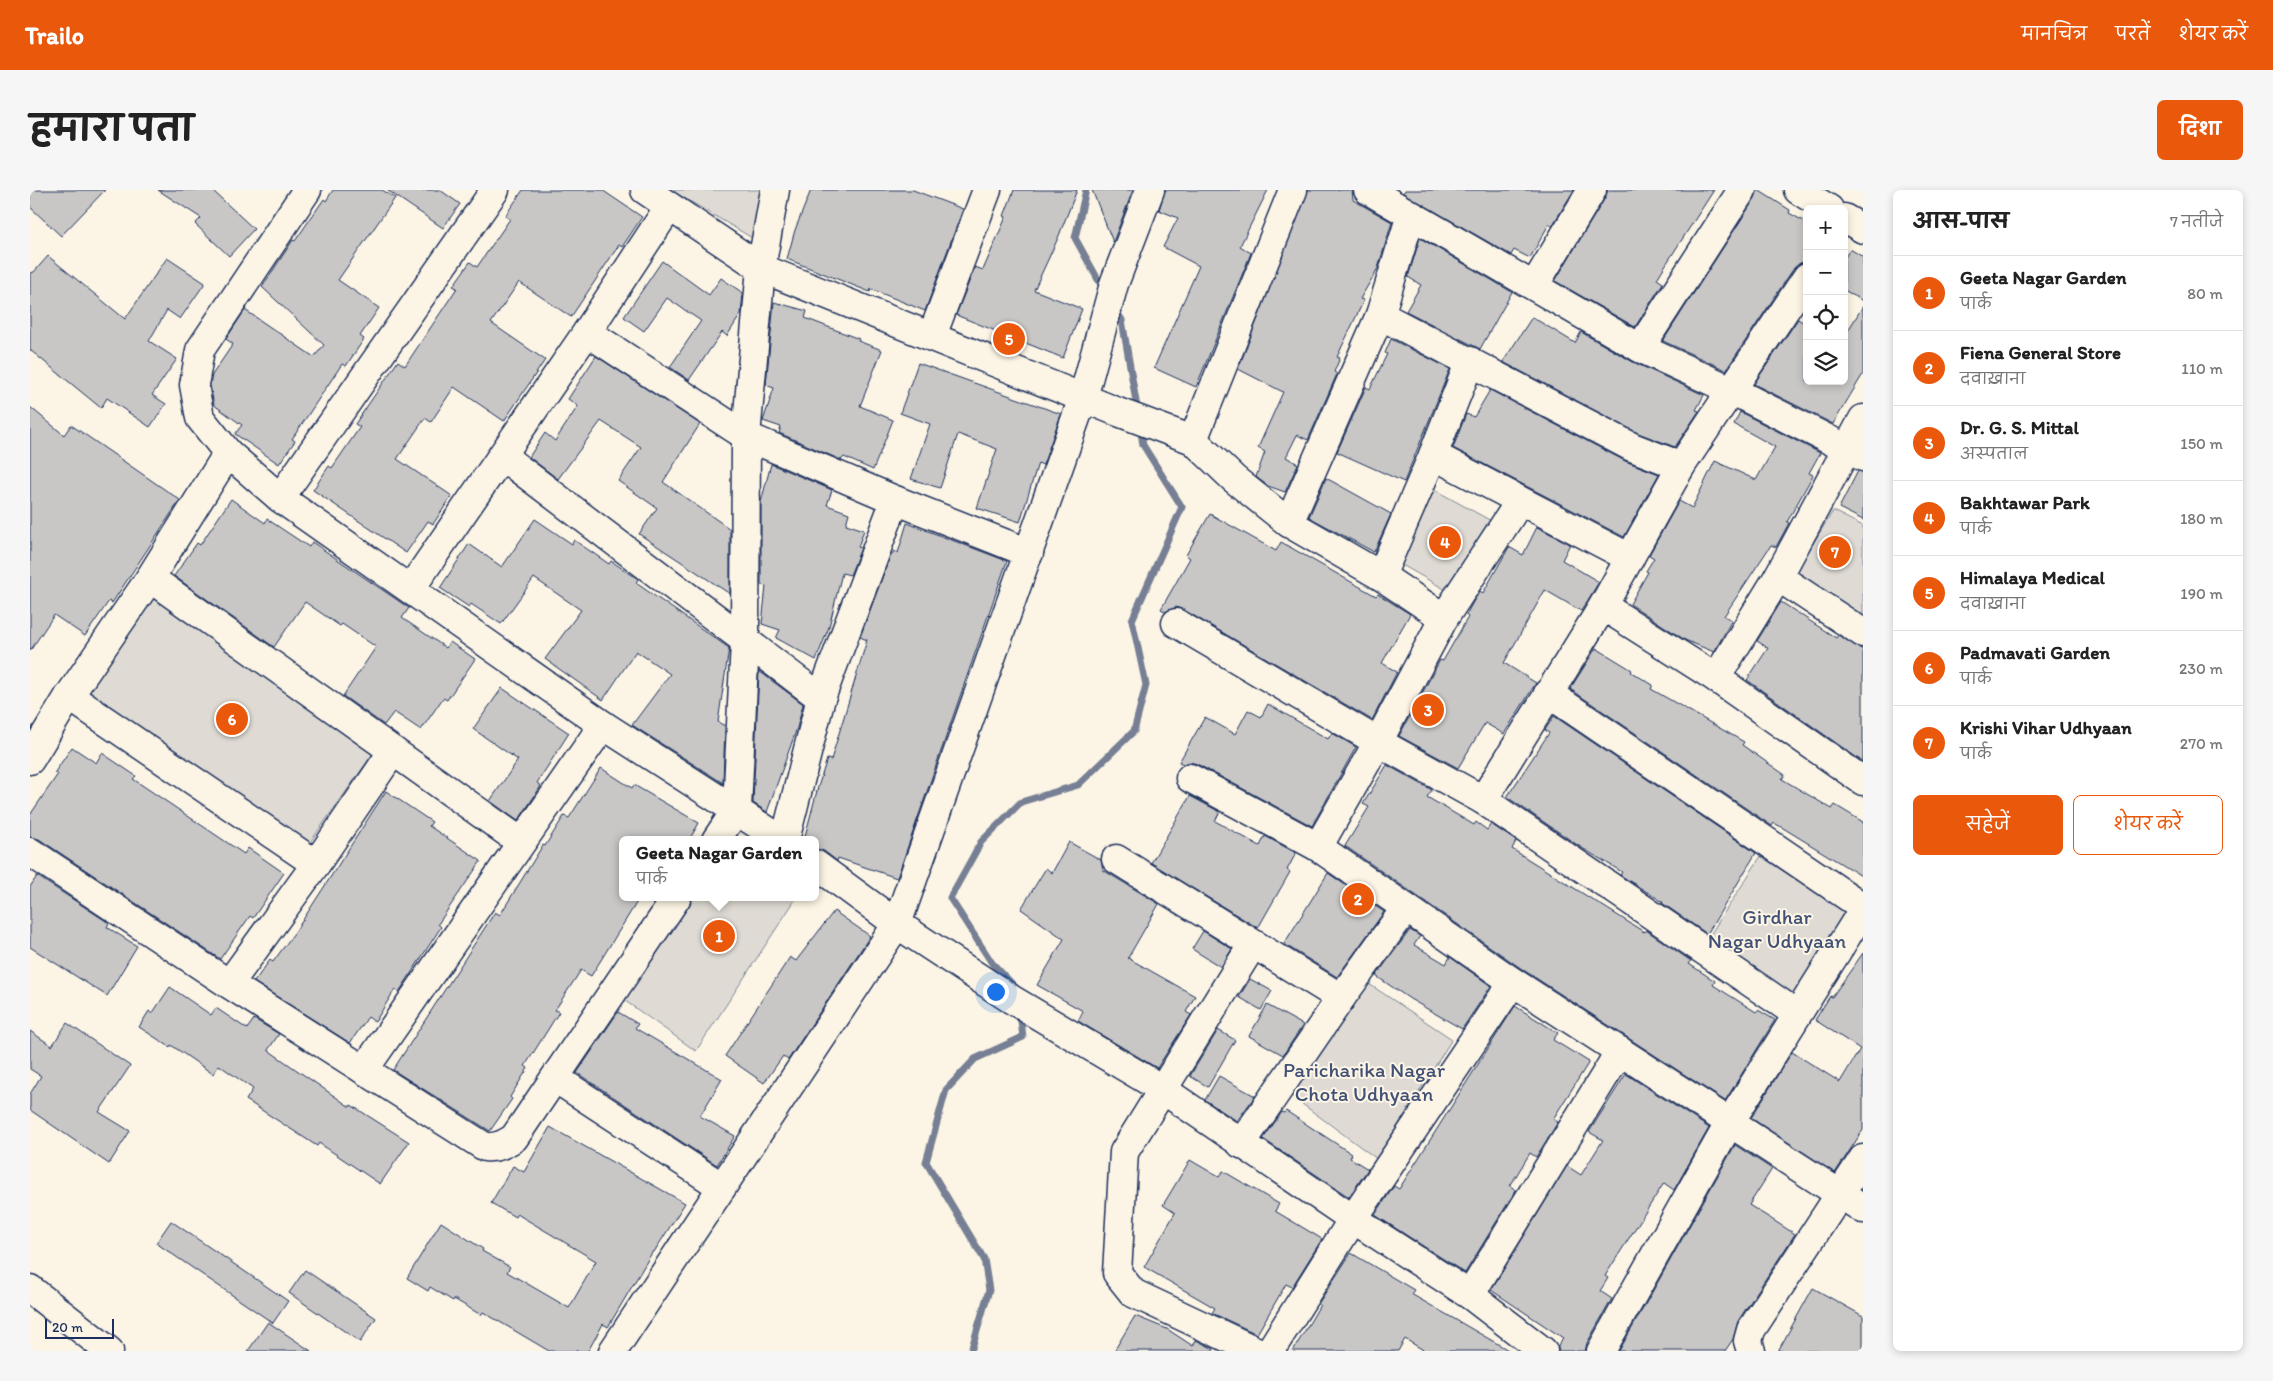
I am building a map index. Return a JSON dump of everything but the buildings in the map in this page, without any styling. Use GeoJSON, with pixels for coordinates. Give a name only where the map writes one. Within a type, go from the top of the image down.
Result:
{"type":"FeatureCollection","features":[{"type":"Feature","properties":{"kind":"street"},"geometry":{"type":"LineString","coordinates":[[280,498],[495,190]]}},
{"type":"Feature","properties":{"kind":"street"},"geometry":{"type":"LineString","coordinates":[[645,190],[760,268],[1118,412],[1193,440],[1234,479],[1289,523],[1381,576],[1444,618]]}},
{"type":"Feature","properties":{"kind":"street"},"geometry":{"type":"LineString","coordinates":[[719,836],[737,809],[745,641],[746,436],[760,268],[775,190]]}},
{"type":"Feature","properties":{"kind":"street"},"geometry":{"type":"LineString","coordinates":[[932,336],[987,190]]}},
{"type":"Feature","properties":{"kind":"street"},"geometry":{"type":"LineString","coordinates":[[613,1351],[897,924],[1083,398],[1114,284],[1150,190]]}},
{"type":"Feature","properties":{"kind":"street"},"geometry":{"type":"LineString","coordinates":[[1193,440],[1293,190]]}},
{"type":"Feature","properties":{"kind":"street"},"geometry":{"type":"LineString","coordinates":[[1368,190],[1640,348],[1732,390],[1854,453]]}},
{"type":"Feature","properties":{"kind":"street"},"geometry":{"type":"LineString","coordinates":[[1534,286],[1592,190]]}},
{"type":"Feature","properties":{"kind":"street"},"geometry":{"type":"LineString","coordinates":[[1640,348],[1742,190]]}},
{"type":"Feature","properties":{"kind":"street"},"geometry":{"type":"LineString","coordinates":[[1798,190],[1822,205]]}},
{"type":"Feature","properties":{"kind":"street"},"geometry":{"type":"LineString","coordinates":[[303,192],[200,350],[194,385],[200,418],[228,454],[280,498],[603,724],[777,836]]}},
{"type":"Feature","properties":{"kind":"street"},"geometry":{"type":"LineString","coordinates":[[410,588],[587,332],[669,206]]}},
{"type":"Feature","properties":{"kind":"street"},"geometry":{"type":"LineString","coordinates":[[1289,523],[1380,315],[1411,215]]}},
{"type":"Feature","properties":{"kind":"street"},"geometry":{"type":"LineString","coordinates":[[1483,800],[1603,606],[1682,466],[1803,283]]}},
{"type":"Feature","properties":{"kind":"street"},"geometry":{"type":"LineString","coordinates":[[1380,315],[1632,447],[1682,466]]}},
{"type":"Feature","properties":{"kind":"street"},"geometry":{"type":"LineString","coordinates":[[587,332],[746,436],[896,500],[1029,552]]}},
{"type":"Feature","properties":{"kind":"street"},"geometry":{"type":"LineString","coordinates":[[1381,576],[1433,455],[1470,361]]}},
{"type":"Feature","properties":{"kind":"street"},"geometry":{"type":"LineString","coordinates":[[1716,678],[1854,453],[1863,419]]}},
{"type":"Feature","properties":{"kind":"street"},"geometry":{"type":"LineString","coordinates":[[30,760],[69,696],[150,578],[228,454]]}},
{"type":"Feature","properties":{"kind":"street"},"geometry":{"type":"LineString","coordinates":[[1433,455],[1630,558]]}},
{"type":"Feature","properties":{"kind":"street"},"geometry":{"type":"LineString","coordinates":[[502,456],[821,698]]}},
{"type":"Feature","properties":{"kind":"street"},"geometry":{"type":"LineString","coordinates":[[784,836],[821,698],[896,500]]}},
{"type":"Feature","properties":{"kind":"street"},"geometry":{"type":"LineString","coordinates":[[1318,847],[1378,742],[1444,618],[1520,501]]}},
{"type":"Feature","properties":{"kind":"street"},"geometry":{"type":"LineString","coordinates":[[1778,577],[1863,633]]}},
{"type":"Feature","properties":{"kind":"street"},"geometry":{"type":"LineString","coordinates":[[150,578],[522,842]]}},
{"type":"Feature","properties":{"kind":"street"},"geometry":{"type":"LineString","coordinates":[[1603,606],[1716,678],[1863,781]]}},
{"type":"Feature","properties":{"kind":"street"},"geometry":{"type":"LineString","coordinates":[[1176,623],[1378,742],[1483,800],[1797,1014]]}},
{"type":"Feature","properties":{"kind":"street"},"geometry":{"type":"LineString","coordinates":[[1548,693],[1863,909],[1730,1122],[1601,1351]]}},
{"type":"Feature","properties":{"kind":"street"},"geometry":{"type":"LineString","coordinates":[[69,696],[316,864]]}},
{"type":"Feature","properties":{"kind":"street"},"geometry":{"type":"LineString","coordinates":[[364,1070],[603,724]]}},
{"type":"Feature","properties":{"kind":"street"},"geometry":{"type":"LineString","coordinates":[[229,984],[316,864],[393,751]]}},
{"type":"Feature","properties":{"kind":"street"},"geometry":{"type":"LineString","coordinates":[[1190,778],[1318,847],[1513,982],[1863,1209]]}},
{"type":"Feature","properties":{"kind":"street"},"geometry":{"type":"LineString","coordinates":[[30,852],[229,984],[485,1147],[497,1148],[514,1138],[674,901]]}},
{"type":"Feature","properties":{"kind":"street"},"geometry":{"type":"LineString","coordinates":[[1116,859],[1341,998]]}},
{"type":"Feature","properties":{"kind":"street"},"geometry":{"type":"LineString","coordinates":[[819,867],[897,924],[1010,999],[1044,1017],[1162,1088],[1353,1220],[1470,1295],[1543,1351]]}},
{"type":"Feature","properties":{"kind":"street"},"geometry":{"type":"LineString","coordinates":[[1241,1144],[1341,998],[1406,908]]}},
{"type":"Feature","properties":{"kind":"street"},"geometry":{"type":"LineString","coordinates":[[1253,944],[1124,1152],[1117,1273],[1133,1293],[1256,1351]]}},
{"type":"Feature","properties":{"kind":"street"},"geometry":{"type":"LineString","coordinates":[[1270,1351],[1353,1220],[1513,982]]}},
{"type":"Feature","properties":{"kind":"street"},"geometry":{"type":"LineString","coordinates":[[1470,1295],[1620,1050]]}},
{"type":"Feature","properties":{"kind":"street"},"geometry":{"type":"LineString","coordinates":[[555,1078],[722,1187]]}},
{"type":"Feature","properties":{"kind":"street"},"geometry":{"type":"LineString","coordinates":[[1751,1351],[1748,1342],[1751,1330],[1863,1159]]}},
{"type":"Feature","properties":{"kind":"street"},"geometry":{"type":"LineString","coordinates":[[30,1289],[109,1351]]}},
{"type":"Feature","properties":{"kind":"green space"},"geometry":{"type":"Polygon","coordinates":[[[671,190],[770,190],[759,242],[671,190]]]}},
{"type":"Feature","properties":{"kind":"green space"},"geometry":{"type":"Polygon","coordinates":[[[1433,489],[1495,523],[1455,595],[1395,561],[1433,489]]]}},
{"type":"Feature","properties":{"kind":"green space"},"geometry":{"type":"Polygon","coordinates":[[[1833,511],[1863,526],[1863,620],[1792,578],[1833,511]]]}},
{"type":"Feature","properties":{"kind":"green space"},"geometry":{"type":"Polygon","coordinates":[[[156,594],[377,748],[308,845],[87,691],[156,594]]]}},
{"type":"Feature","properties":{"kind":"green space","name":"Girdhar Nagar Udhyaan"},"geometry":{"type":"Polygon","coordinates":[[[1761,856],[1851,915],[1792,1002],[1704,944],[1761,856]]]}},
{"type":"Feature","properties":{"kind":"green space"},"geometry":{"type":"Polygon","coordinates":[[[692,901],[794,901],[696,1051],[621,998],[692,901]]]}},
{"type":"Feature","properties":{"kind":"green space","name":"Paricharika Nagar Chota Udhyaan"},"geometry":{"type":"Polygon","coordinates":[[[1369,984],[1452,1039],[1377,1159],[1290,1095],[1369,984]]]}},
{"type":"Feature","properties":{"kind":"waterway"},"geometry":{"type":"LineString","coordinates":[[1086,190],[1075,238],[1105,292]]}},
{"type":"Feature","properties":{"kind":"waterway"},"geometry":{"type":"LineString","coordinates":[[1115,310],[1122,320],[1138,413]]}},
{"type":"Feature","properties":{"kind":"waterway"},"geometry":{"type":"LineString","coordinates":[[1016,988],[992,963],[950,898],[981,842],[1021,802],[1078,785],[1134,731],[1146,685],[1132,620],[1182,507],[1143,445],[1140,426]]}},
{"type":"Feature","properties":{"kind":"waterway"},"geometry":{"type":"LineString","coordinates":[[971,1351],[989,1290],[984,1259],[926,1162],[946,1090],[975,1059],[1023,1037],[1020,1013]]}},
{"type":"Feature","properties":{"kind":"place","name":"Himalaya Medical"},"geometry":{"type":"Point","coordinates":[1009,339]}},
{"type":"Feature","properties":{"kind":"place","name":"Bakhtawar Park"},"geometry":{"type":"Point","coordinates":[1445,542]}},
{"type":"Feature","properties":{"kind":"place","name":"Krishi Vihar Udhyaan"},"geometry":{"type":"Point","coordinates":[1835,552]}},
{"type":"Feature","properties":{"kind":"place","name":"Dr. G. S. Mittal"},"geometry":{"type":"Point","coordinates":[1428,710]}},
{"type":"Feature","properties":{"kind":"place","name":"Padmavati Garden"},"geometry":{"type":"Point","coordinates":[232,719]}},
{"type":"Feature","properties":{"kind":"place","name":"Fiena General Store"},"geometry":{"type":"Point","coordinates":[1358,899]}},
{"type":"Feature","properties":{"kind":"place","name":"Geeta Nagar Garden"},"geometry":{"type":"Point","coordinates":[719,936]}}]}
